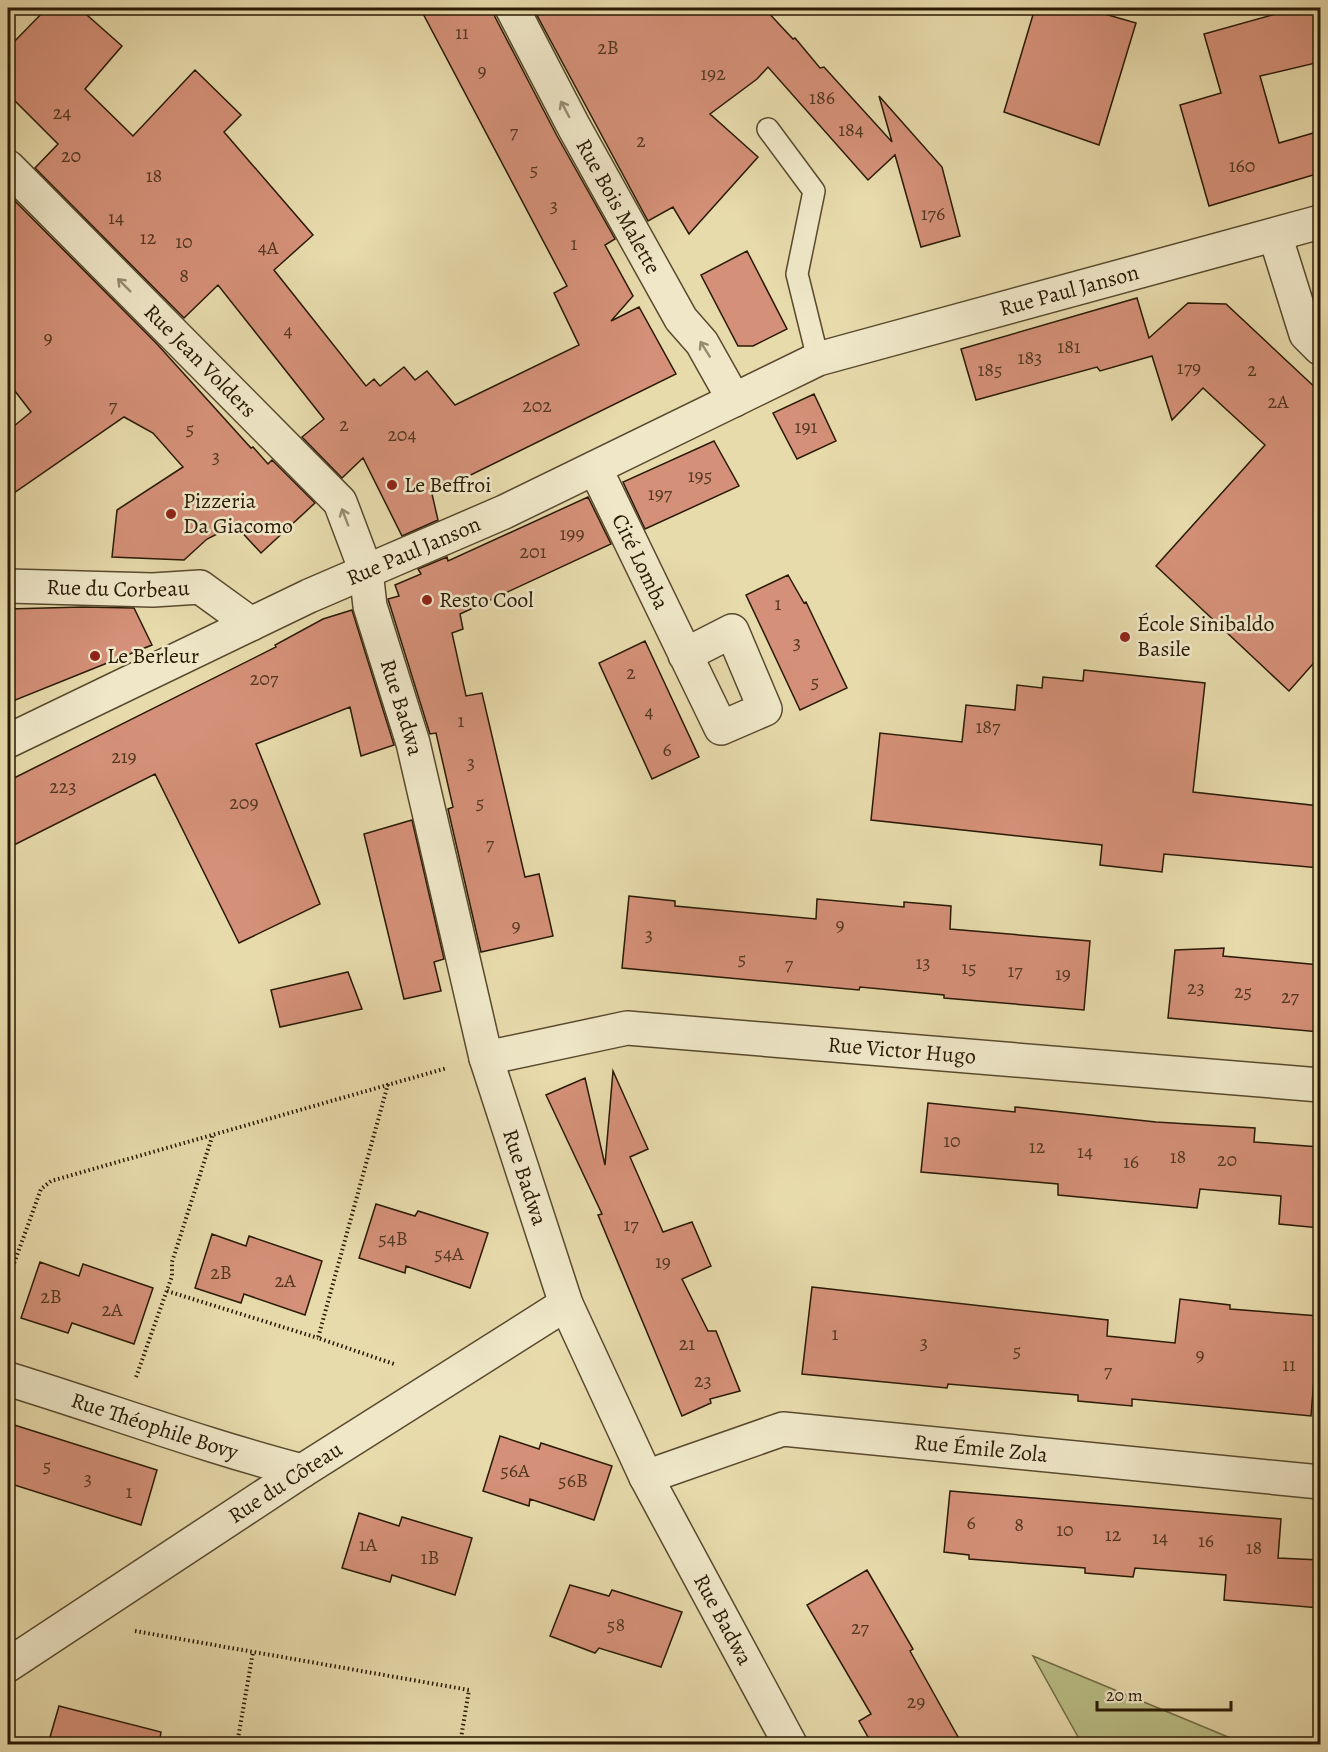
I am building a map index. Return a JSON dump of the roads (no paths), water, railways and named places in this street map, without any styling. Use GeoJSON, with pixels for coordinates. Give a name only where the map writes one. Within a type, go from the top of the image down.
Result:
{"type":"FeatureCollection","features":[{"type":"Feature","properties":{"kind":"street","name":"Rue Bois Malette"},"geometry":{"type":"LineString","coordinates":[[512,8],[675,309],[702,343],[734,400]]}},
{"type":"Feature","properties":{"kind":"street","name":"Rue Jean Volders"},"geometry":{"type":"LineString","coordinates":[[8,167],[340,502],[366,571]]}},
{"type":"Feature","properties":{"kind":"street","name":"Rue Paul Janson"},"geometry":{"type":"LineString","coordinates":[[8,741],[251,624],[366,571],[504,512],[818,358],[1320,222]]}},
{"type":"Feature","properties":{"kind":"street"},"geometry":{"type":"LineString","coordinates":[[1275,235],[1306,334],[1320,348]]}},
{"type":"Feature","properties":{"kind":"street","name":"Cité Lomba"},"geometry":{"type":"LineString","coordinates":[[595,468],[685,655]]}},
{"type":"Feature","properties":{"kind":"street","name":"Rue Badwa"},"geometry":{"type":"LineString","coordinates":[[366,571],[370,606],[413,742],[486,1058],[566,1304],[646,1477],[790,1744]]}},
{"type":"Feature","properties":{"kind":"street","name":"Rue du Corbeau"},"geometry":{"type":"LineString","coordinates":[[8,586],[153,590],[200,587],[251,624]]}},
{"type":"Feature","properties":{"kind":"street","name":"Rue Victor Hugo"},"geometry":{"type":"LineString","coordinates":[[486,1058],[627,1028],[1320,1085]]}},
{"type":"Feature","properties":{"kind":"street","name":"Rue du Côteau"},"geometry":{"type":"LineString","coordinates":[[8,1665],[302,1471],[566,1304]]}},
{"type":"Feature","properties":{"kind":"street","name":"Rue Théophile Bovy"},"geometry":{"type":"LineString","coordinates":[[8,1379],[123,1415],[220,1450],[302,1471]]}},
{"type":"Feature","properties":{"kind":"street","name":"Rue Émile Zola"},"geometry":{"type":"LineString","coordinates":[[646,1477],[783,1430],[1320,1482]]}},
{"type":"Feature","properties":{"kind":"lane"},"geometry":{"type":"LineString","coordinates":[[768,129],[814,191],[797,274],[818,358]]}},
{"type":"Feature","properties":{"kind":"place","name":"Le Beffroi"},"geometry":{"type":"Point","coordinates":[392,485]}},
{"type":"Feature","properties":{"kind":"place","name":"Pizzeria Da Giacomo"},"geometry":{"type":"Point","coordinates":[171,514]}},
{"type":"Feature","properties":{"kind":"place","name":"Resto Cool"},"geometry":{"type":"Point","coordinates":[427,600]}},
{"type":"Feature","properties":{"kind":"place","name":"École Sinibaldo Basile"},"geometry":{"type":"Point","coordinates":[1125,637]}},
{"type":"Feature","properties":{"kind":"place","name":"Le Berleur"},"geometry":{"type":"Point","coordinates":[95,656]}}]}
